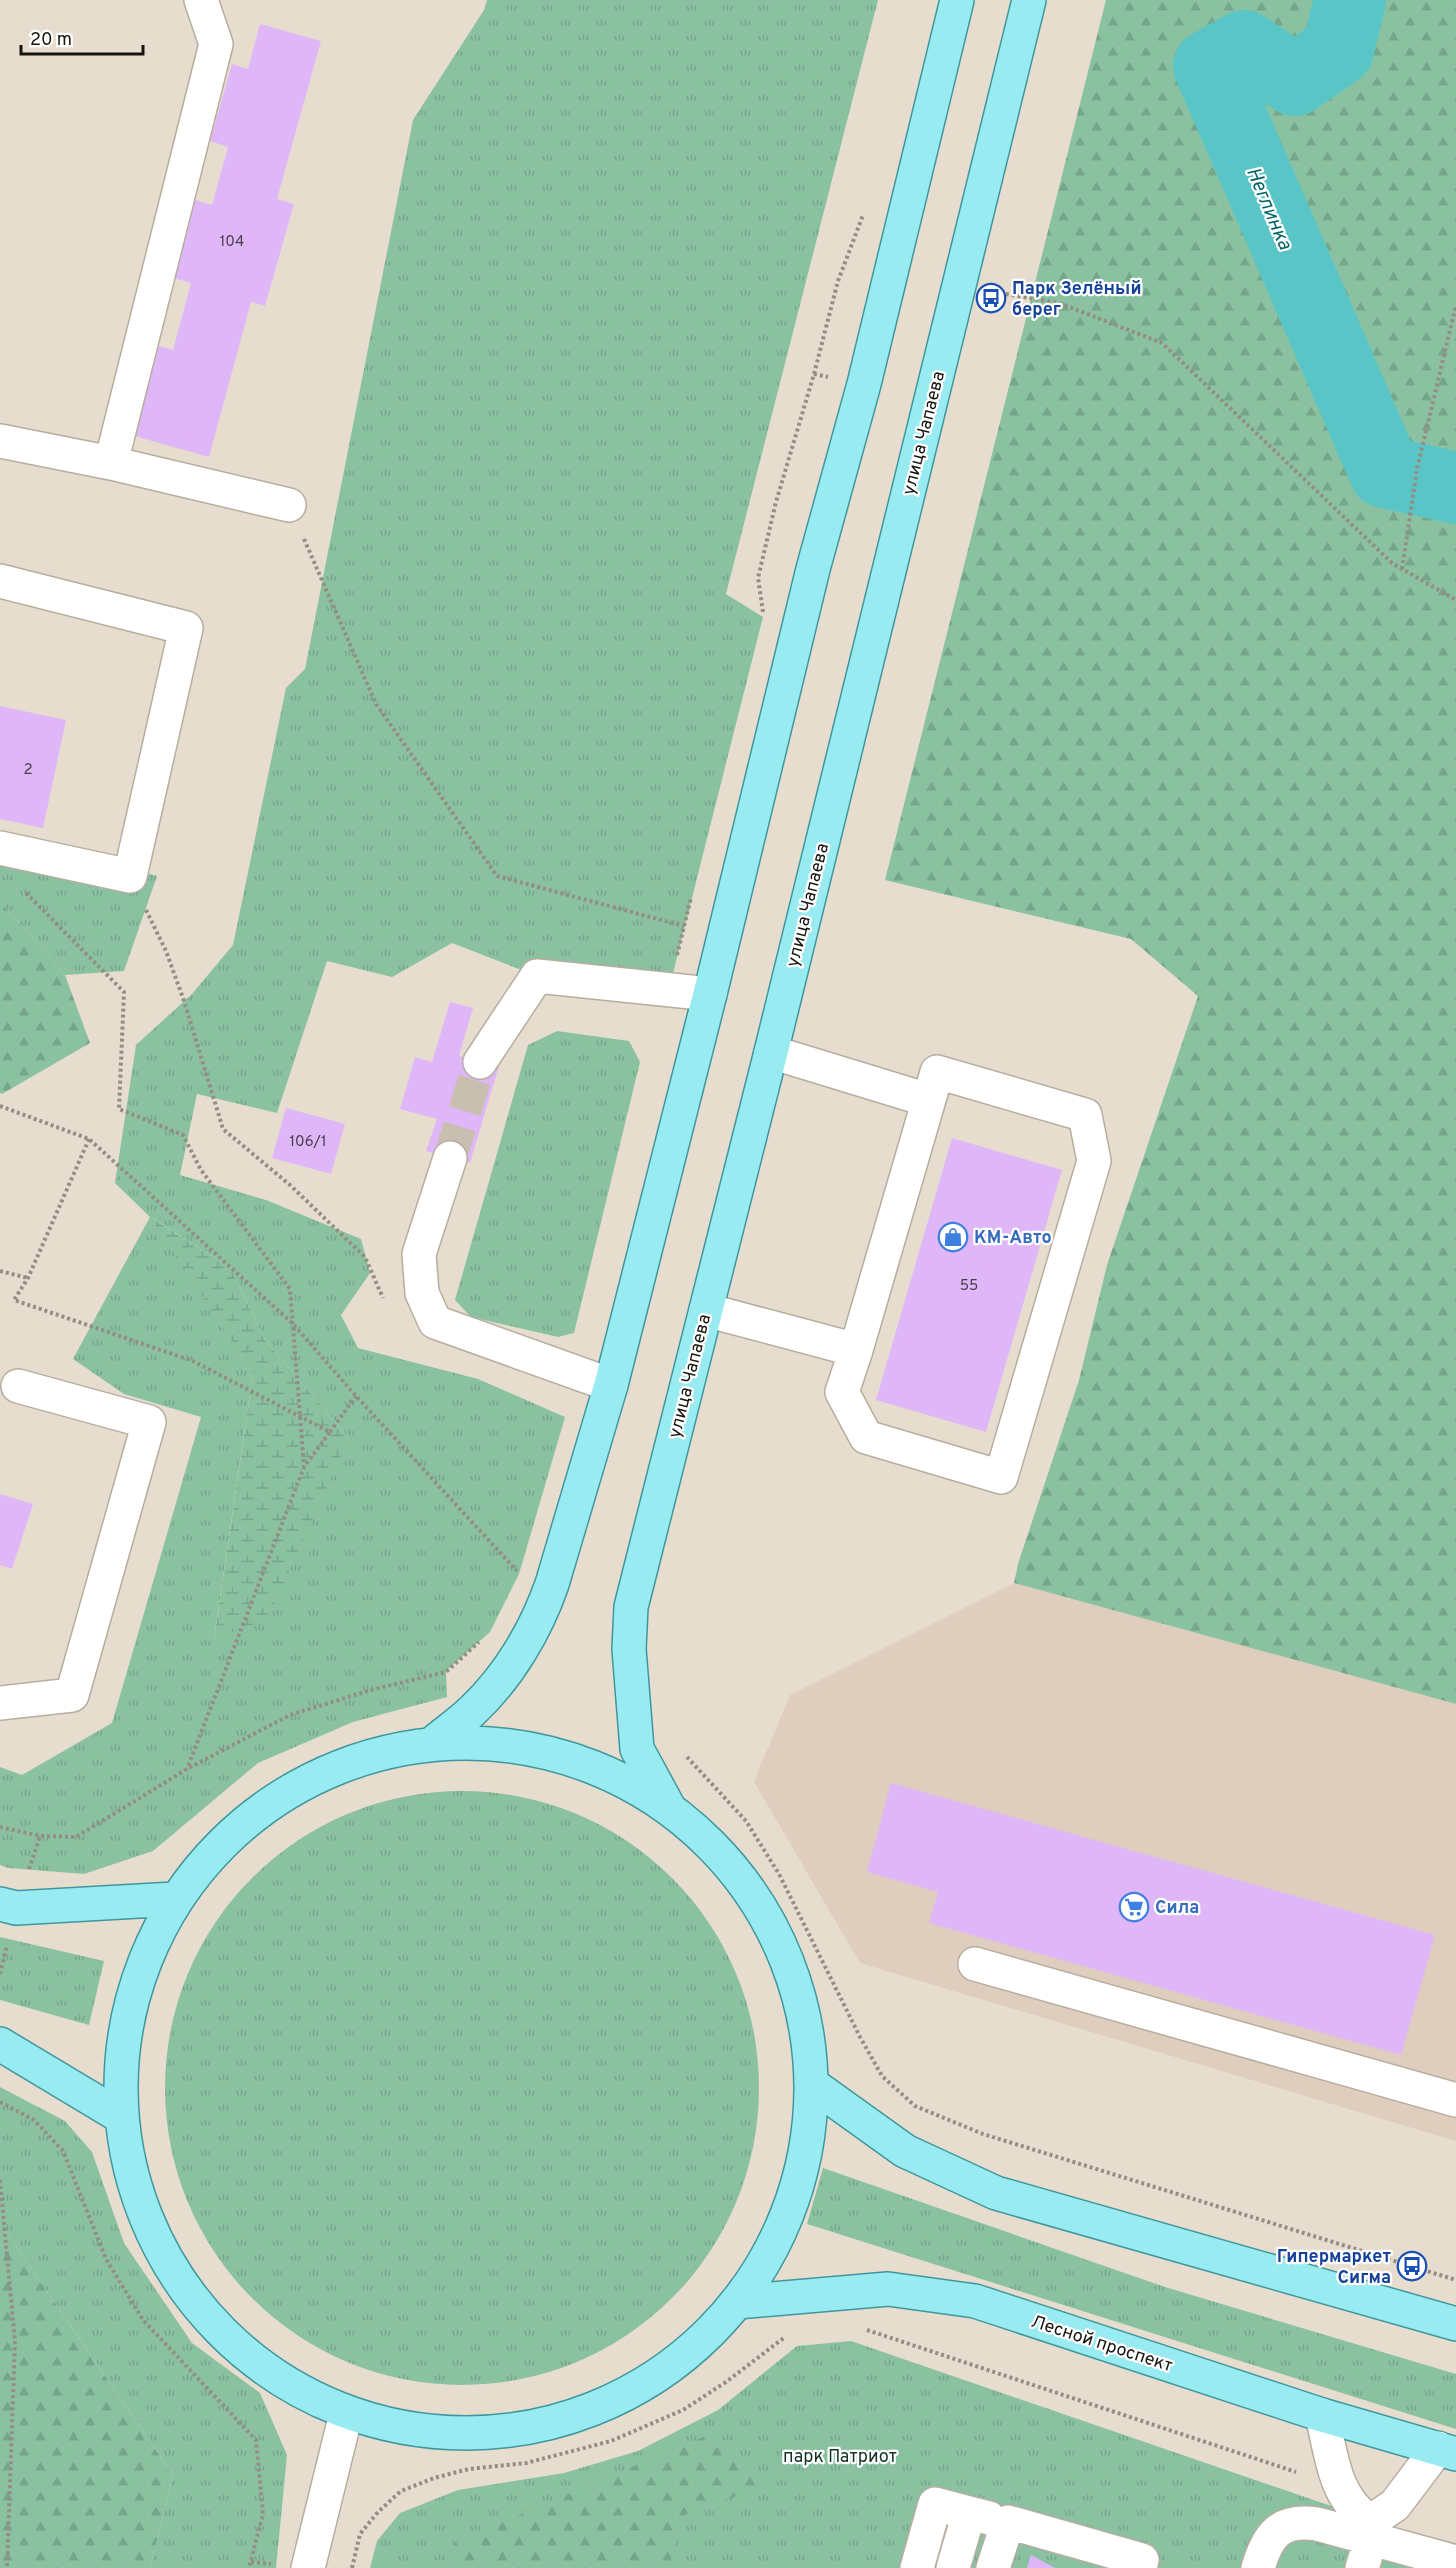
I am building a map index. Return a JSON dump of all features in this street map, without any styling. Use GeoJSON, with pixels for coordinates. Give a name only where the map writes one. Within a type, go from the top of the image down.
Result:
{"type":"FeatureCollection","features":[{"type":"Feature","properties":{"kind":"main road"},"geometry":{"type":"LineString","coordinates":[[433,1743],[474,1709],[512,1664],[543,1611],[611,1385],[710,994],[813,569],[864,384],[957,0]]}},
{"type":"Feature","properties":{"kind":"main road","name":"улица Чапаева"},"geometry":{"type":"LineString","coordinates":[[668,1806],[637,1749],[629,1649],[631,1607],[771,1052],[1029,0]]}},
{"type":"Feature","properties":{"kind":"main road"},"geometry":{"type":"LineString","coordinates":[[433,1743],[516,1745],[596,1766],[668,1806],[725,1858],[770,1921],[799,1992],[813,2085],[807,2151],[781,2230],[738,2302],[676,2363],[667,2369],[601,2407],[518,2431],[431,2433],[346,2414],[287,2386],[234,2346],[190,2299],[155,2243],[131,2181],[120,2116],[129,2003],[174,1899],[244,1822],[332,1768],[433,1743]]}},
{"type":"Feature","properties":{"kind":"main road"},"geometry":{"type":"LineString","coordinates":[[0,1904],[16,1908],[174,1899]]}},
{"type":"Feature","properties":{"kind":"main road"},"geometry":{"type":"LineString","coordinates":[[0,2043],[120,2116]]}},
{"type":"Feature","properties":{"kind":"main road"},"geometry":{"type":"LineString","coordinates":[[813,2085],[905,2151],[996,2193],[1456,2324]]}},
{"type":"Feature","properties":{"kind":"main road","name":"Лесной проспект"},"geometry":{"type":"LineString","coordinates":[[738,2302],[888,2289],[975,2301],[1322,2415],[1447,2451]]}},
{"type":"Feature","properties":{"kind":"street"},"geometry":{"type":"LineString","coordinates":[[111,463],[216,44],[201,0]]}},
{"type":"Feature","properties":{"kind":"street"},"geometry":{"type":"LineString","coordinates":[[0,441],[111,463],[290,505]]}},
{"type":"Feature","properties":{"kind":"street"},"geometry":{"type":"LineString","coordinates":[[0,580],[186,628],[130,876],[0,848]]}},
{"type":"Feature","properties":{"kind":"street"},"geometry":{"type":"LineString","coordinates":[[480,1062],[537,976],[710,994]]}},
{"type":"Feature","properties":{"kind":"street"},"geometry":{"type":"LineString","coordinates":[[771,1052],[928,1100]]}},
{"type":"Feature","properties":{"kind":"street"},"geometry":{"type":"LineString","coordinates":[[938,1072],[1085,1115],[1094,1161],[1001,1477],[866,1437],[842,1392],[856,1350],[938,1072]]}},
{"type":"Feature","properties":{"kind":"street"},"geometry":{"type":"LineString","coordinates":[[450,1158],[419,1254],[422,1293],[435,1322],[611,1385]]}},
{"type":"Feature","properties":{"kind":"street"},"geometry":{"type":"LineString","coordinates":[[706,1310],[856,1350]]}},
{"type":"Feature","properties":{"kind":"street"},"geometry":{"type":"LineString","coordinates":[[0,1703],[72,1695],[149,1422],[18,1386]]}},
{"type":"Feature","properties":{"kind":"street"},"geometry":{"type":"LineString","coordinates":[[975,1964],[1456,2100]]}},
{"type":"Feature","properties":{"kind":"street"},"geometry":{"type":"LineString","coordinates":[[308,2568],[346,2414]]}},
{"type":"Feature","properties":{"kind":"street"},"geometry":{"type":"LineString","coordinates":[[1322,2415],[1339,2487],[1355,2512],[1368,2543]]}},
{"type":"Feature","properties":{"kind":"street"},"geometry":{"type":"LineString","coordinates":[[1368,2543],[1395,2505],[1447,2451]]}},
{"type":"Feature","properties":{"kind":"street"},"geometry":{"type":"LineString","coordinates":[[917,2568],[935,2504],[1142,2560],[1140,2568]]}},
{"type":"Feature","properties":{"kind":"street"},"geometry":{"type":"LineString","coordinates":[[953,2568],[969,2513]]}},
{"type":"Feature","properties":{"kind":"street"},"geometry":{"type":"LineString","coordinates":[[993,2568],[1008,2522]]}},
{"type":"Feature","properties":{"kind":"street"},"geometry":{"type":"LineString","coordinates":[[1258,2568],[1271,2537],[1284,2526],[1301,2522],[1317,2524],[1368,2543],[1456,2562]]}},
{"type":"Feature","properties":{"kind":"path"},"geometry":{"type":"LineString","coordinates":[[763,617],[758,578],[776,502],[814,374],[838,281],[866,208]]}},
{"type":"Feature","properties":{"kind":"path"},"geometry":{"type":"LineString","coordinates":[[994,292],[1059,303],[1162,343],[1392,563],[1456,600]]}},
{"type":"Feature","properties":{"kind":"path"},"geometry":{"type":"LineString","coordinates":[[1402,569],[1413,492],[1456,305]]}},
{"type":"Feature","properties":{"kind":"path"},"geometry":{"type":"LineString","coordinates":[[290,505],[376,704],[497,876],[684,926]]}},
{"type":"Feature","properties":{"kind":"path"},"geometry":{"type":"LineString","coordinates":[[130,876],[173,971],[223,1129],[290,1185],[365,1257],[383,1299]]}},
{"type":"Feature","properties":{"kind":"path"},"geometry":{"type":"LineString","coordinates":[[18,886],[124,992],[119,1110],[183,1135],[201,1170],[290,1289],[304,1467]]}},
{"type":"Feature","properties":{"kind":"path"},"geometry":{"type":"LineString","coordinates":[[0,1106],[88,1139],[293,1324],[519,1574],[523,1563]]}},
{"type":"Feature","properties":{"kind":"path"},"geometry":{"type":"LineString","coordinates":[[0,1270],[28,1278]]}},
{"type":"Feature","properties":{"kind":"path"},"geometry":{"type":"LineString","coordinates":[[330,1432],[356,1396]]}},
{"type":"Feature","properties":{"kind":"path"},"geometry":{"type":"LineString","coordinates":[[0,1827],[40,1836],[76,1837],[187,1769],[291,1715],[371,1690],[446,1671],[481,1640]]}},
{"type":"Feature","properties":{"kind":"path"},"geometry":{"type":"LineString","coordinates":[[0,2102],[34,2120],[63,2151],[106,2259],[143,2320],[256,2440],[262,2514],[249,2568]]}},
{"type":"Feature","properties":{"kind":"path"},"geometry":{"type":"LineString","coordinates":[[0,2180],[15,2341],[7,2568]]}},
{"type":"Feature","properties":{"kind":"path"},"geometry":{"type":"LineString","coordinates":[[862,2329],[1339,2487]]}},
{"type":"Feature","properties":{"kind":"path"},"geometry":{"type":"LineString","coordinates":[[352,2568],[360,2534],[378,2512],[401,2491],[434,2478],[469,2469],[526,2463],[611,2441],[683,2410],[726,2382],[791,2333]]}},
{"type":"Feature","properties":{"kind":"shaded area"},"geometry":{"type":"Polygon","coordinates":[[[1014,1583],[1456,1704],[1456,2141],[860,1963],[754,1782],[790,1695],[1014,1583]]]}},
{"type":"Feature","properties":{"kind":"green space"},"geometry":{"type":"Polygon","coordinates":[[[487,0],[878,0],[726,594],[763,617],[669,989],[537,976],[452,943],[392,977],[327,961],[277,1113],[197,1094],[180,1175],[266,1200],[361,1239],[370,1273],[341,1315],[358,1348],[478,1379],[565,1417],[519,1574],[490,1632],[446,1671],[447,1697],[353,1722],[258,1763],[153,1851],[84,1874],[8,1868],[0,1865],[0,1767],[22,1775],[112,1723],[201,1417],[124,1394],[73,1359],[150,1217],[115,1183],[136,1045],[192,994],[233,945],[286,688],[305,669],[413,120],[484,10],[487,0]],[[152,1218],[253,1374],[214,1638],[349,1438],[265,1340],[230,1267],[152,1218]]]}},
{"type":"Feature","properties":{"kind":"green space"},"geometry":{"type":"Polygon","coordinates":[[[1106,0],[1456,0],[1456,1704],[1014,1583],[1018,1564],[1079,1380],[1107,1265],[1198,996],[1131,939],[885,880],[1106,0]]]}},
{"type":"Feature","properties":{"kind":"green space"},"geometry":{"type":"Polygon","coordinates":[[[10,838],[157,876],[124,971],[65,975],[0,901],[0,861],[10,838]]]}},
{"type":"Feature","properties":{"kind":"green space"},"geometry":{"type":"Polygon","coordinates":[[[0,901],[65,975],[90,1043],[2,1094],[0,1093],[0,901]]]}},
{"type":"Feature","properties":{"kind":"green space"},"geometry":{"type":"Polygon","coordinates":[[[557,1031],[629,1041],[640,1062],[574,1333],[558,1337],[471,1317],[455,1300],[528,1045],[557,1031]]]}},
{"type":"Feature","properties":{"kind":"green space"},"geometry":{"type":"Polygon","coordinates":[[[150,1217],[230,1267],[265,1340],[349,1438],[268,1619],[214,1639],[253,1374],[150,1217]]]}},
{"type":"Feature","properties":{"kind":"green space"},"geometry":{"type":"Polygon","coordinates":[[[462,1791],[491,1792],[520,1797],[576,1814],[627,1841],[672,1878],[709,1923],[736,1974],[753,2030],[758,2059],[758,2117],[753,2146],[736,2202],[709,2253],[672,2298],[627,2335],[576,2362],[520,2379],[491,2384],[462,2385],[433,2384],[404,2379],[348,2362],[297,2335],[252,2298],[215,2253],[188,2202],[171,2146],[166,2117],[165,2088],[166,2059],[171,2030],[188,1974],[215,1923],[252,1878],[297,1841],[348,1814],[404,1797],[433,1792],[462,1791]]]}},
{"type":"Feature","properties":{"kind":"green space"},"geometry":{"type":"Polygon","coordinates":[[[0,1937],[104,1961],[89,2025],[0,2000],[0,1937]]]}},
{"type":"Feature","properties":{"kind":"green space"},"geometry":{"type":"Polygon","coordinates":[[[0,2087],[65,2121],[92,2152],[124,2243],[192,2343],[260,2393],[287,2455],[276,2568],[150,2568],[173,2475],[0,2223],[0,2087]]]}},
{"type":"Feature","properties":{"kind":"green space"},"geometry":{"type":"Polygon","coordinates":[[[823,2168],[1165,2287],[1456,2374],[1456,2429],[807,2224],[823,2168]]]}},
{"type":"Feature","properties":{"kind":"green space"},"geometry":{"type":"Polygon","coordinates":[[[0,2223],[173,2475],[150,2568],[0,2568],[0,2223]]]}},
{"type":"Feature","properties":{"kind":"green space","name":"парк Патриот"},"geometry":{"type":"Polygon","coordinates":[[[851,2341],[1456,2549],[1456,2568],[370,2568],[377,2541],[400,2513],[458,2490],[564,2473],[638,2451],[718,2410],[797,2346],[851,2341]]]}},
{"type":"Feature","properties":{"kind":"green space"},"geometry":{"type":"Polygon","coordinates":[[[703,2437],[778,2481],[682,2516],[669,2568],[447,2568],[455,2542],[703,2437]]]}},
{"type":"Feature","properties":{"kind":"building"},"geometry":{"type":"Polygon","coordinates":[[[260,24],[321,41],[277,199],[294,204],[265,306],[251,302],[209,457],[134,436],[159,346],[173,350],[191,283],[170,277],[192,199],[212,205],[228,147],[210,141],[232,64],[248,69],[260,24]]]}},
{"type":"Feature","properties":{"kind":"building"},"geometry":{"type":"Polygon","coordinates":[[[0,706],[66,720],[43,828],[0,819],[0,706]]]}},
{"type":"Feature","properties":{"kind":"building"},"geometry":{"type":"Polygon","coordinates":[[[450,1002],[473,1008],[459,1056],[499,1066],[470,1163],[426,1151],[437,1119],[400,1109],[415,1057],[432,1062],[450,1002]]]}},
{"type":"Feature","properties":{"kind":"building"},"geometry":{"type":"Polygon","coordinates":[[[286,1108],[345,1124],[331,1174],[272,1158],[286,1108]]]}},
{"type":"Feature","properties":{"kind":"building"},"geometry":{"type":"Polygon","coordinates":[[[952,1138],[1062,1170],[986,1432],[876,1400],[952,1138]]]}},
{"type":"Feature","properties":{"kind":"building"},"geometry":{"type":"Polygon","coordinates":[[[0,1494],[33,1504],[12,1569],[0,1565],[0,1494]]]}},
{"type":"Feature","properties":{"kind":"building","name":"Сила"},"geometry":{"type":"Polygon","coordinates":[[[891,1783],[1435,1935],[1401,2055],[929,1923],[938,1892],[867,1872],[891,1783]]]}},
{"type":"Feature","properties":{"kind":"building"},"geometry":{"type":"Polygon","coordinates":[[[1031,2555],[1055,2568],[1027,2568],[1031,2555]]]}},
{"type":"Feature","properties":{"kind":"waterway","name":"Неглинка"},"geometry":{"type":"LineString","coordinates":[[1350,0],[1338,50],[1295,80],[1244,46],[1209,66],[1385,472],[1456,488]]}},
{"type":"Feature","properties":{"kind":"tunnel"},"geometry":{"type":"LineString","coordinates":[[450,1158],[480,1062]]}},
{"type":"Feature","properties":{"kind":"place","name":"Парк Зелёный берег"},"geometry":{"type":"Point","coordinates":[991,298]}},
{"type":"Feature","properties":{"kind":"place","name":"КМ-Авто"},"geometry":{"type":"Point","coordinates":[953,1237]}},
{"type":"Feature","properties":{"kind":"place","name":"Сила"},"geometry":{"type":"Point","coordinates":[1134,1907]}},
{"type":"Feature","properties":{"kind":"place","name":"Гипермаркет Сигма"},"geometry":{"type":"Point","coordinates":[1412,2266]}}]}
